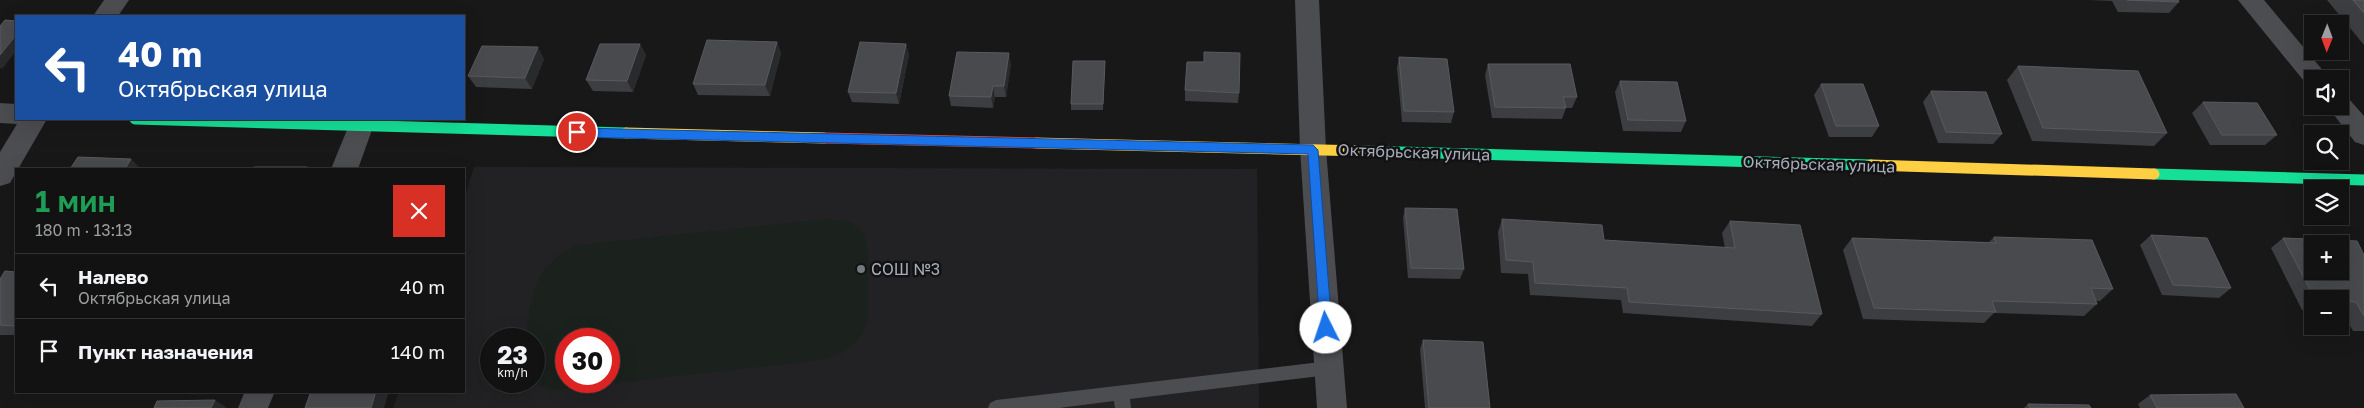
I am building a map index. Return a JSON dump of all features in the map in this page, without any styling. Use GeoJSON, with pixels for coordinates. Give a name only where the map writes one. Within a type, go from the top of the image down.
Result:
{"type":"FeatureCollection","features":[{"type":"Feature","properties":{"kind":"street"},"geometry":{"type":"LineString","coordinates":[[106,15],[117,0]]}},
{"type":"Feature","properties":{"kind":"street"},"geometry":{"type":"LineString","coordinates":[[1308,0],[1313,150],[1332,408]]}},
{"type":"Feature","properties":{"kind":"street"},"geometry":{"type":"LineString","coordinates":[[2250,0],[2309,70]]}},
{"type":"Feature","properties":{"kind":"street"},"geometry":{"type":"LineString","coordinates":[[0,113],[15,114]]}},
{"type":"Feature","properties":{"kind":"street"},"geometry":{"type":"LineString","coordinates":[[2348,115],[2364,134]]}},
{"type":"Feature","properties":{"kind":"street"},"geometry":{"type":"LineString","coordinates":[[0,175],[33,120]]}},
{"type":"Feature","properties":{"kind":"street","name":"Октябрьская улица"},"geometry":{"type":"LineString","coordinates":[[163,120],[360,127],[1313,150],[2364,180]]}},
{"type":"Feature","properties":{"kind":"street"},"geometry":{"type":"LineString","coordinates":[[344,168],[360,127]]}},
{"type":"Feature","properties":{"kind":"street"},"geometry":{"type":"LineString","coordinates":[[253,408],[259,393]]}},
{"type":"Feature","properties":{"kind":"lane"},"geometry":{"type":"LineString","coordinates":[[996,408],[1122,400],[1329,368]]}},
{"type":"Feature","properties":{"kind":"shaded area","name":"СОШ №3"},"geometry":{"type":"Polygon","coordinates":[[[474,167],[1257,169],[1259,408],[393,408],[398,393],[465,393],[465,196],[474,167]]]}},
{"type":"Feature","properties":{"kind":"shaded area"},"geometry":{"type":"Polygon","coordinates":[[[827,219],[851,222],[865,235],[868,253],[868,319],[859,340],[842,353],[822,360],[620,383],[620,328],[555,328],[555,390],[553,390],[545,387],[545,328],[528,328],[536,286],[547,267],[559,255],[577,245],[827,219]]]}},
{"type":"Feature","properties":{"kind":"building"},"geometry":{"type":"Polygon","coordinates":[[[2127,0],[2178,0],[2179,2],[2127,0]]]}},
{"type":"Feature","properties":{"kind":"building"},"geometry":{"type":"Polygon","coordinates":[[[2353,0],[2364,0],[2364,13],[2353,0]]]}},
{"type":"Feature","properties":{"kind":"building"},"geometry":{"type":"Polygon","coordinates":[[[5,20],[15,21],[15,36],[0,55],[0,26],[5,20]]]}},
{"type":"Feature","properties":{"kind":"building"},"geometry":{"type":"Polygon","coordinates":[[[707,40],[777,42],[765,85],[693,84],[707,40]]]}},
{"type":"Feature","properties":{"kind":"building"},"geometry":{"type":"Polygon","coordinates":[[[860,42],[906,44],[896,93],[848,92],[860,42]]]}},
{"type":"Feature","properties":{"kind":"building"},"geometry":{"type":"Polygon","coordinates":[[[600,44],[640,44],[627,81],[586,80],[600,44]]]}},
{"type":"Feature","properties":{"kind":"building"},"geometry":{"type":"Polygon","coordinates":[[[482,46],[538,47],[525,78],[468,76],[482,46]]]}},
{"type":"Feature","properties":{"kind":"building"},"geometry":{"type":"Polygon","coordinates":[[[957,52],[1009,53],[1004,86],[993,86],[991,97],[949,96],[957,52]]]}},
{"type":"Feature","properties":{"kind":"building"},"geometry":{"type":"Polygon","coordinates":[[[1204,52],[1240,53],[1239,93],[1185,90],[1187,62],[1204,62],[1204,52]]]}},
{"type":"Feature","properties":{"kind":"building"},"geometry":{"type":"Polygon","coordinates":[[[1399,57],[1447,59],[1454,112],[1404,111],[1399,57]]]}},
{"type":"Feature","properties":{"kind":"building"},"geometry":{"type":"Polygon","coordinates":[[[1073,61],[1105,61],[1103,104],[1071,104],[1073,61]]]}},
{"type":"Feature","properties":{"kind":"building"},"geometry":{"type":"Polygon","coordinates":[[[1488,64],[1570,64],[1577,97],[1563,97],[1566,108],[1495,107],[1488,64]]]}},
{"type":"Feature","properties":{"kind":"building"},"geometry":{"type":"Polygon","coordinates":[[[2018,66],[2138,71],[2167,133],[2043,128],[2018,66]]]}},
{"type":"Feature","properties":{"kind":"building"},"geometry":{"type":"Polygon","coordinates":[[[1620,81],[1677,82],[1686,121],[1628,120],[1620,81]]]}},
{"type":"Feature","properties":{"kind":"building"},"geometry":{"type":"Polygon","coordinates":[[[1821,84],[1863,84],[1879,126],[1836,126],[1821,84]]]}},
{"type":"Feature","properties":{"kind":"building"},"geometry":{"type":"Polygon","coordinates":[[[1931,91],[1986,92],[2002,134],[1946,132],[1931,91]]]}},
{"type":"Feature","properties":{"kind":"building"},"geometry":{"type":"Polygon","coordinates":[[[2203,102],[2257,103],[2277,135],[2222,135],[2203,102]]]}},
{"type":"Feature","properties":{"kind":"building"},"geometry":{"type":"Polygon","coordinates":[[[78,157],[131,159],[126,168],[71,168],[78,157]]]}},
{"type":"Feature","properties":{"kind":"building"},"geometry":{"type":"Polygon","coordinates":[[[254,167],[307,167],[306,168],[254,167]]]}},
{"type":"Feature","properties":{"kind":"building"},"geometry":{"type":"Polygon","coordinates":[[[1405,208],[1457,209],[1464,269],[1411,268],[1405,208]]]}},
{"type":"Feature","properties":{"kind":"building"},"geometry":{"type":"Polygon","coordinates":[[[1502,219],[1602,225],[1604,240],[1735,248],[1730,221],[1800,225],[1822,314],[1629,302],[1627,288],[1535,283],[1533,262],[1506,260],[1502,219]]]}},
{"type":"Feature","properties":{"kind":"building"},"geometry":{"type":"Polygon","coordinates":[[[2151,235],[2207,238],[2231,288],[2173,285],[2151,235]]]}},
{"type":"Feature","properties":{"kind":"building"},"geometry":{"type":"Polygon","coordinates":[[[1994,237],[2092,240],[2113,289],[2091,288],[2097,304],[1992,301],[1996,312],[1874,308],[1852,238],[1996,243],[1994,237]]]}},
{"type":"Feature","properties":{"kind":"building"},"geometry":{"type":"Polygon","coordinates":[[[2283,238],[2304,239],[2304,278],[2283,238]]]}},
{"type":"Feature","properties":{"kind":"building"},"geometry":{"type":"Polygon","coordinates":[[[2349,241],[2357,241],[2364,255],[2364,316],[2356,302],[2349,302],[2349,290],[2310,290],[2305,280],[2349,280],[2349,241]]]}},
{"type":"Feature","properties":{"kind":"building"},"geometry":{"type":"Polygon","coordinates":[[[5,271],[15,272],[15,326],[0,325],[0,279],[5,271]]]}},
{"type":"Feature","properties":{"kind":"building"},"geometry":{"type":"Polygon","coordinates":[[[1423,340],[1483,342],[1490,408],[1429,408],[1423,340]]]}},
{"type":"Feature","properties":{"kind":"building"},"geometry":{"type":"Polygon","coordinates":[[[310,393],[375,393],[371,408],[305,408],[310,393]]]}},
{"type":"Feature","properties":{"kind":"building"},"geometry":{"type":"Polygon","coordinates":[[[2236,394],[2244,408],[2157,408],[2150,395],[2236,394]]]}},
{"type":"Feature","properties":{"kind":"building"},"geometry":{"type":"Polygon","coordinates":[[[215,400],[211,408],[154,408],[157,401],[215,400]]]}},
{"type":"Feature","properties":{"kind":"building"},"geometry":{"type":"Polygon","coordinates":[[[2028,404],[2089,405],[2091,408],[2030,408],[2028,404]]]}},
{"type":"Feature","properties":{"kind":"traffic: fast"},"geometry":{"type":"LineString","coordinates":[[170,120],[626,133]]}},
{"type":"Feature","properties":{"kind":"traffic: fast"},"geometry":{"type":"LineString","coordinates":[[1364,151],[1871,165]]}},
{"type":"Feature","properties":{"kind":"traffic: fast"},"geometry":{"type":"LineString","coordinates":[[2154,174],[2364,180]]}},
{"type":"Feature","properties":{"kind":"traffic: slow"},"geometry":{"type":"LineString","coordinates":[[626,133],[824,138]]}},
{"type":"Feature","properties":{"kind":"traffic: slow"},"geometry":{"type":"LineString","coordinates":[[1036,143],[1364,151]]}},
{"type":"Feature","properties":{"kind":"traffic: slow"},"geometry":{"type":"LineString","coordinates":[[1871,165],[2154,174]]}},
{"type":"Feature","properties":{"kind":"traffic: jam"},"geometry":{"type":"LineString","coordinates":[[824,138],[1036,143]]}},
{"type":"Feature","properties":{"kind":"place","name":"СОШ №3"},"geometry":{"type":"Point","coordinates":[861,269]}},
{"type":"Feature","properties":{"kind":"route"},"geometry":{"type":"LineString","coordinates":[[577,132],[1313,150],[1326,328]]}}]}
